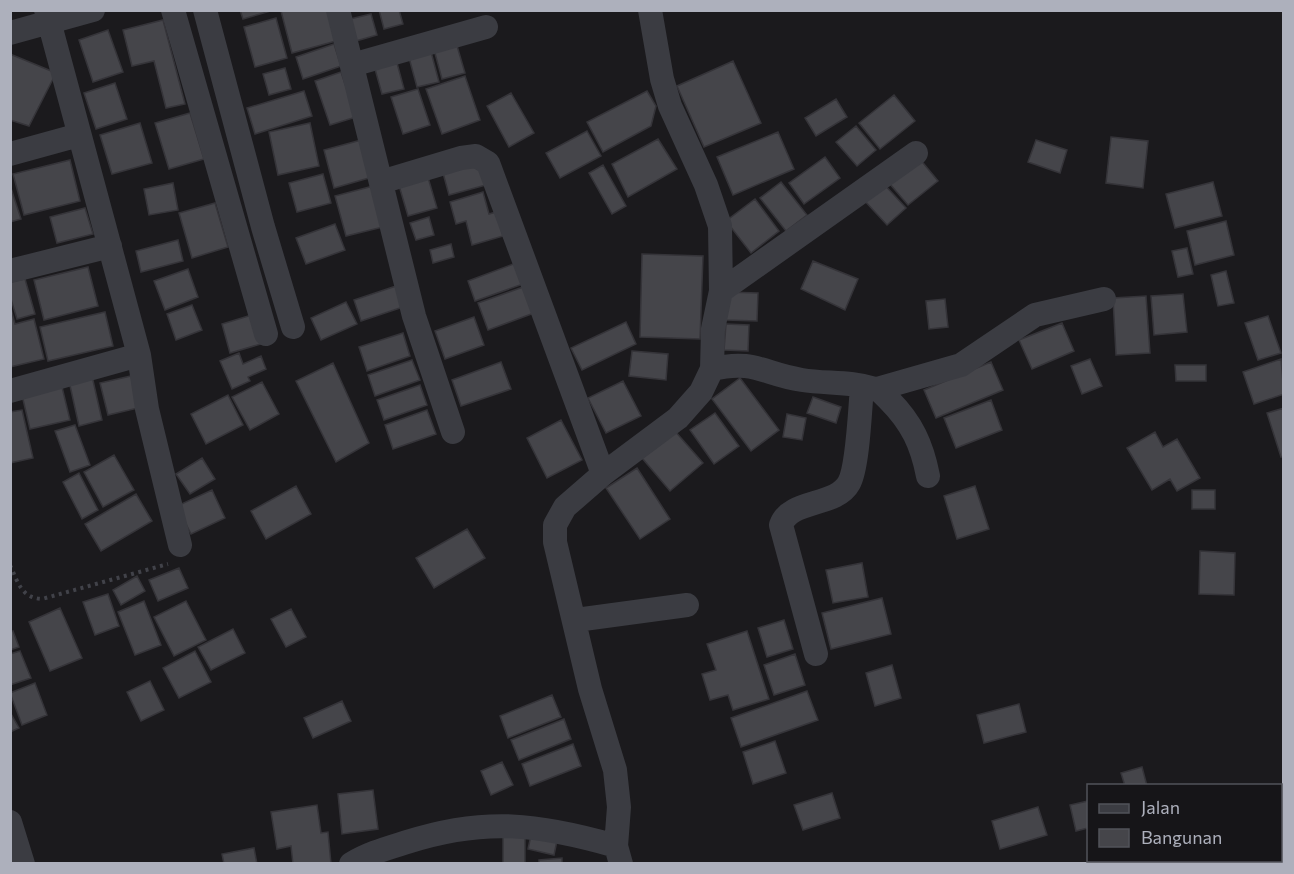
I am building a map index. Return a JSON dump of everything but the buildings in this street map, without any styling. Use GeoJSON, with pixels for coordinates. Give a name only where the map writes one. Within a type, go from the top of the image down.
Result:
{"type":"FeatureCollection","features":[{"type":"Feature","properties":{"kind":"street"},"geometry":{"type":"LineString","coordinates":[[10,33],[47,17],[93,10]]}},
{"type":"Feature","properties":{"kind":"street"},"geometry":{"type":"LineString","coordinates":[[174,10],[224,193],[266,334]]}},
{"type":"Feature","properties":{"kind":"street"},"geometry":{"type":"LineString","coordinates":[[205,10],[251,184],[293,327]]}},
{"type":"Feature","properties":{"kind":"street"},"geometry":{"type":"LineString","coordinates":[[338,10],[414,316],[453,432]]}},
{"type":"Feature","properties":{"kind":"street"},"geometry":{"type":"LineString","coordinates":[[351,864],[382,850],[459,828],[504,824],[567,833],[618,855],[615,770],[590,689],[576,620],[555,542],[555,525],[565,507],[603,474],[684,412],[701,392],[712,369],[713,329],[721,291],[720,226],[706,185],[670,106],[662,79],[650,10]]}},
{"type":"Feature","properties":{"kind":"street"},"geometry":{"type":"LineString","coordinates":[[47,17],[139,355],[147,409],[180,545]]}},
{"type":"Feature","properties":{"kind":"street"},"geometry":{"type":"LineString","coordinates":[[352,65],[486,27]]}},
{"type":"Feature","properties":{"kind":"street"},"geometry":{"type":"LineString","coordinates":[[10,154],[79,135]]}},
{"type":"Feature","properties":{"kind":"street"},"geometry":{"type":"LineString","coordinates":[[721,291],[916,153]]}},
{"type":"Feature","properties":{"kind":"street"},"geometry":{"type":"LineString","coordinates":[[381,182],[461,158],[476,156],[488,163],[603,474]]}},
{"type":"Feature","properties":{"kind":"street"},"geometry":{"type":"LineString","coordinates":[[224,193],[251,184]]}},
{"type":"Feature","properties":{"kind":"street"},"geometry":{"type":"LineString","coordinates":[[10,271],[110,246]]}},
{"type":"Feature","properties":{"kind":"street"},"geometry":{"type":"LineString","coordinates":[[712,369],[734,364],[750,365],[802,380],[870,388],[961,365],[1035,315],[1104,299]]}},
{"type":"Feature","properties":{"kind":"street"},"geometry":{"type":"LineString","coordinates":[[10,391],[139,355]]}},
{"type":"Feature","properties":{"kind":"street"},"geometry":{"type":"LineString","coordinates":[[870,388],[907,420],[922,447],[928,476]]}},
{"type":"Feature","properties":{"kind":"street"},"geometry":{"type":"LineString","coordinates":[[816,654],[781,525],[790,514],[838,494],[850,482],[870,388]]}},
{"type":"Feature","properties":{"kind":"street"},"geometry":{"type":"LineString","coordinates":[[576,620],[687,605]]}},
{"type":"Feature","properties":{"kind":"street"},"geometry":{"type":"LineString","coordinates":[[10,822],[23,864]]}},
{"type":"Feature","properties":{"kind":"path"},"geometry":{"type":"LineString","coordinates":[[10,565],[23,592],[34,598],[42,599],[164,567],[174,559],[180,545]]}}]}
